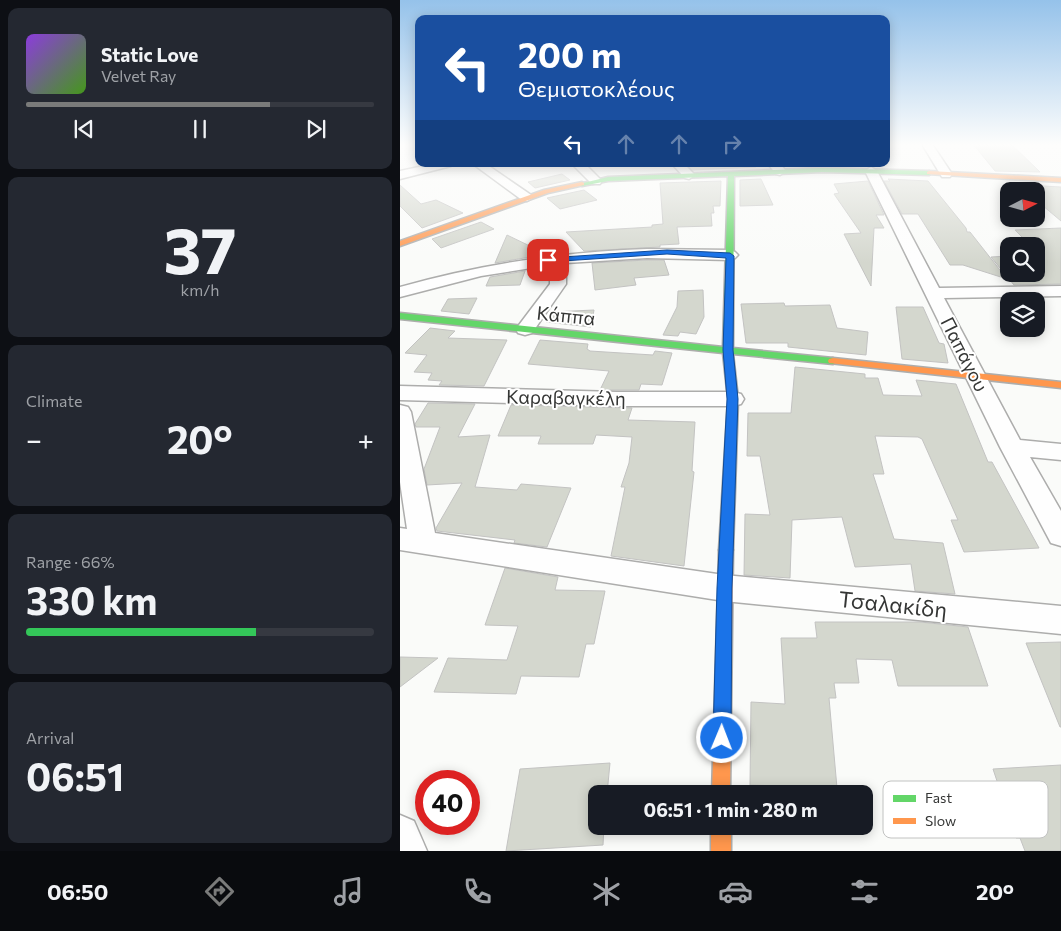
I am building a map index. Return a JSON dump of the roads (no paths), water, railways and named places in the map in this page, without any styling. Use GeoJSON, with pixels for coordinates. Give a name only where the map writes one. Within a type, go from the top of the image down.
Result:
{"type":"FeatureCollection","features":[{"type":"Feature","properties":{"kind":"street"},"geometry":{"type":"LineString","coordinates":[[508,184],[527,197]]}},
{"type":"Feature","properties":{"kind":"street"},"geometry":{"type":"LineString","coordinates":[[400,244],[527,197],[580,184]]}},
{"type":"Feature","properties":{"kind":"street"},"geometry":{"type":"LineString","coordinates":[[721,785],[724,588],[733,399],[728,350],[731,184]]}},
{"type":"Feature","properties":{"kind":"street","name":"Παπάγου"},"geometry":{"type":"LineString","coordinates":[[878,184],[1012,447],[1061,535]]}},
{"type":"Feature","properties":{"kind":"street"},"geometry":{"type":"LineString","coordinates":[[400,292],[452,277],[506,265],[558,259],[667,252],[730,256]]}},
{"type":"Feature","properties":{"kind":"street"},"geometry":{"type":"LineString","coordinates":[[525,329],[558,284],[558,259]]}},
{"type":"Feature","properties":{"kind":"street"},"geometry":{"type":"LineString","coordinates":[[934,293],[1061,291]]}},
{"type":"Feature","properties":{"kind":"street","name":"Κάππα"},"geometry":{"type":"LineString","coordinates":[[400,316],[975,374],[1061,385]]}},
{"type":"Feature","properties":{"kind":"street","name":"Καραβαγκέλη"},"geometry":{"type":"LineString","coordinates":[[400,393],[617,399],[733,399]]}},
{"type":"Feature","properties":{"kind":"street"},"geometry":{"type":"LineString","coordinates":[[400,412],[412,540]]}},
{"type":"Feature","properties":{"kind":"street"},"geometry":{"type":"LineString","coordinates":[[1012,447],[1061,452]]}},
{"type":"Feature","properties":{"kind":"street","name":"Τσαλακίδη"},"geometry":{"type":"LineString","coordinates":[[412,540],[724,588],[1061,620]]}},
{"type":"Feature","properties":{"kind":"street"},"geometry":{"type":"LineString","coordinates":[[720,851],[721,835]]}},
{"type":"Feature","properties":{"kind":"street"},"geometry":{"type":"LineString","coordinates":[[400,836],[407,851]]}}]}
